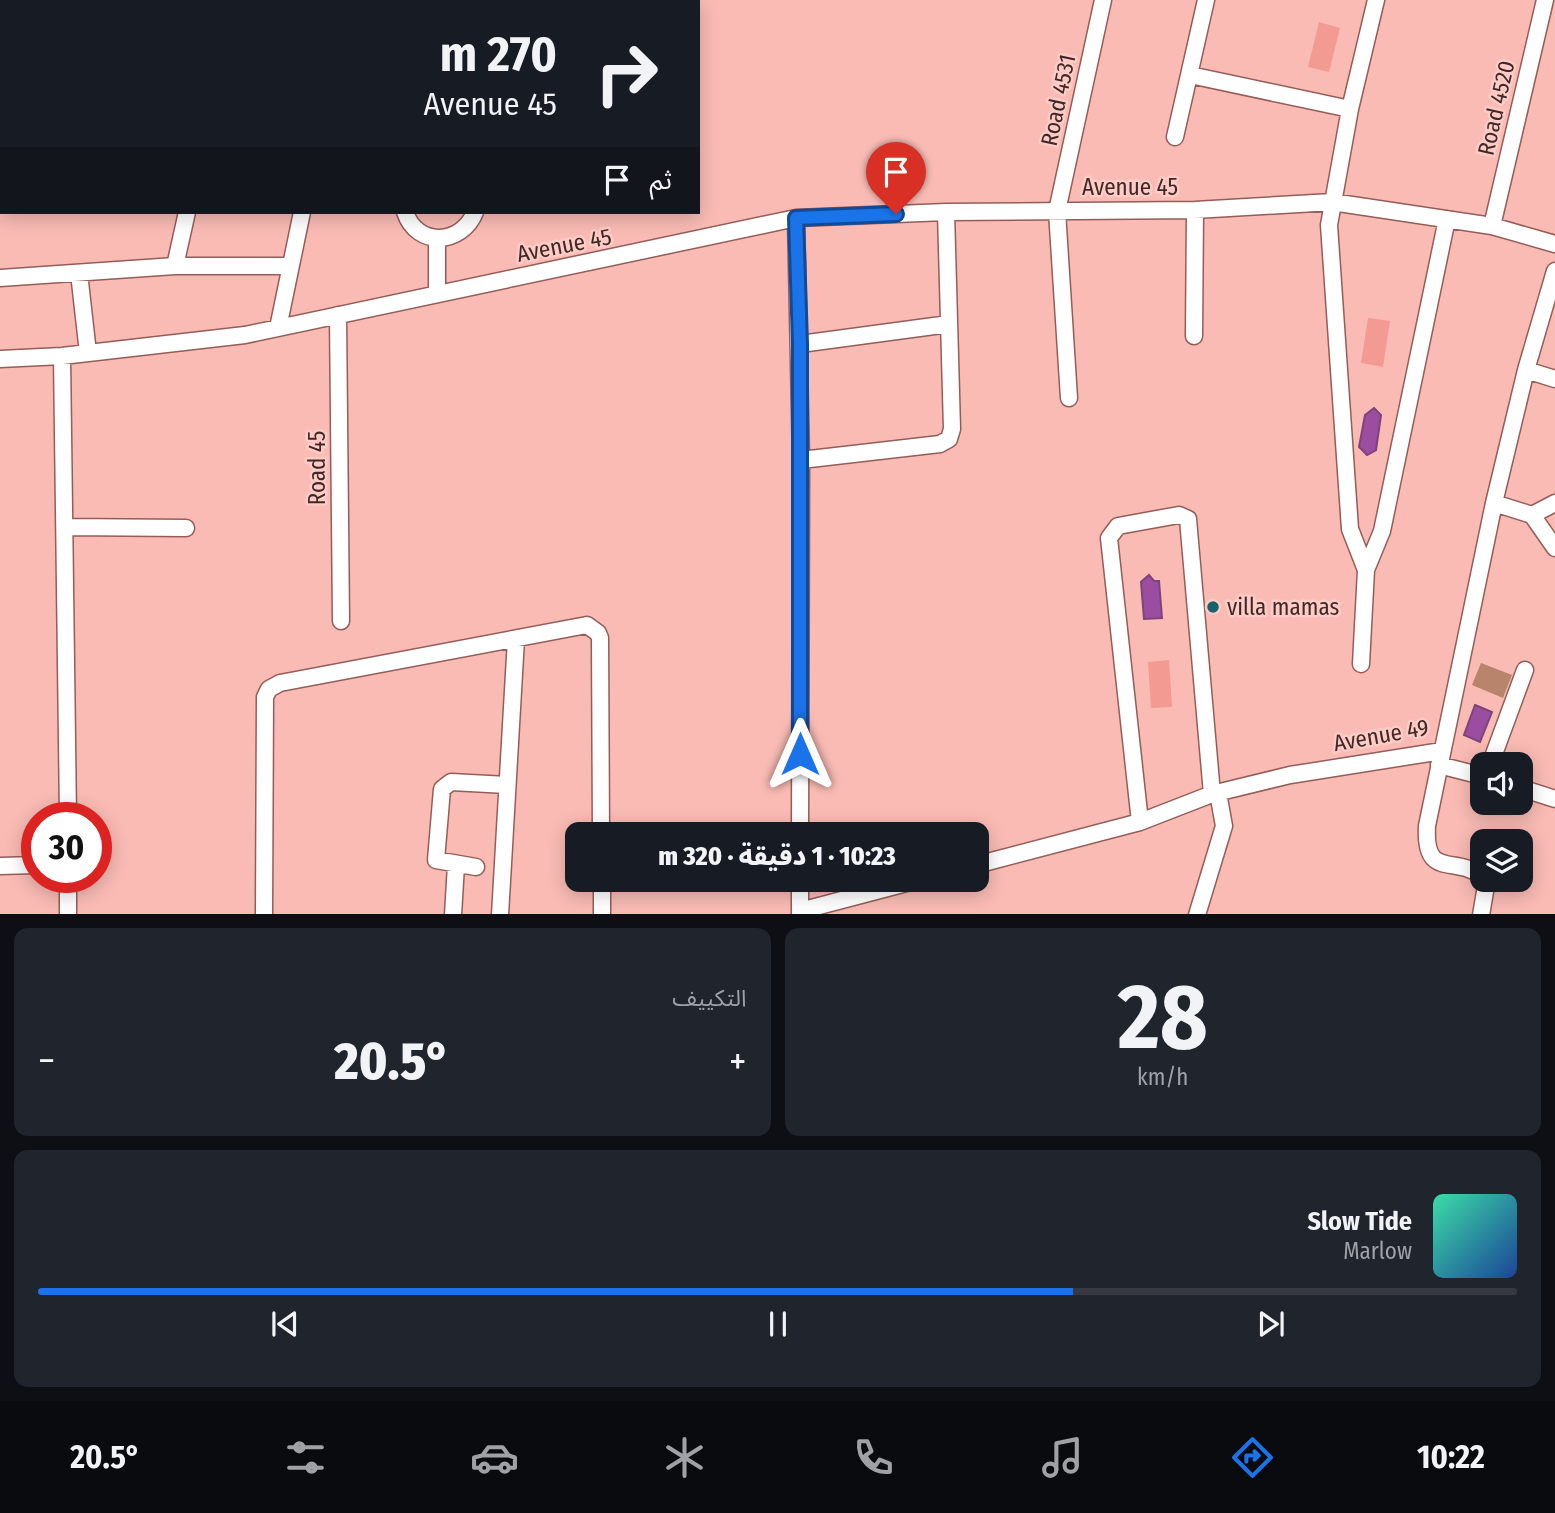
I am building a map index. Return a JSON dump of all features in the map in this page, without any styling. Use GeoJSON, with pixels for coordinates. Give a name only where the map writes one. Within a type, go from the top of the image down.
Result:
{"type":"FeatureCollection","features":[{"type":"Feature","properties":{"kind":"street","name":"Road 4531"},"geometry":{"type":"LineString","coordinates":[[1069,398],[1057,211],[1103,0]]}},
{"type":"Feature","properties":{"kind":"street"},"geometry":{"type":"LineString","coordinates":[[1175,137],[1206,0]]}},
{"type":"Feature","properties":{"kind":"street"},"geometry":{"type":"LineString","coordinates":[[1366,570],[1350,529],[1329,225],[1350,109],[1376,0]]}},
{"type":"Feature","properties":{"kind":"street","name":"Road 4520"},"geometry":{"type":"LineString","coordinates":[[1492,226],[1545,0]]}},
{"type":"Feature","properties":{"kind":"street"},"geometry":{"type":"LineString","coordinates":[[1189,75],[1350,109]]}},
{"type":"Feature","properties":{"kind":"street","name":"Avenue 45"},"geometry":{"type":"LineString","coordinates":[[0,359],[62,356],[229,337],[796,218],[946,212],[1195,209],[1332,202],[1492,226],[1555,244]]}},
{"type":"Feature","properties":{"kind":"street"},"geometry":{"type":"LineString","coordinates":[[1194,336],[1195,209]]}},
{"type":"Feature","properties":{"kind":"street"},"geometry":{"type":"LineString","coordinates":[[801,460],[940,444],[949,439],[952,429],[946,212]]}},
{"type":"Feature","properties":{"kind":"street"},"geometry":{"type":"LineString","coordinates":[[175,266],[187,214]]}},
{"type":"Feature","properties":{"kind":"street"},"geometry":{"type":"LineString","coordinates":[[278,328],[288,266],[301,214]]}},
{"type":"Feature","properties":{"kind":"street"},"geometry":{"type":"LineString","coordinates":[[406,214],[418,232],[437,239],[457,235],[472,221],[474,214]]}},
{"type":"Feature","properties":{"kind":"street"},"geometry":{"type":"LineString","coordinates":[[796,218],[801,460],[800,822]]}},
{"type":"Feature","properties":{"kind":"street"},"geometry":{"type":"LineString","coordinates":[[1361,664],[1366,570],[1382,531],[1447,219]]}},
{"type":"Feature","properties":{"kind":"street"},"geometry":{"type":"LineString","coordinates":[[437,239],[437,294]]}},
{"type":"Feature","properties":{"kind":"street"},"geometry":{"type":"LineString","coordinates":[[0,278],[175,266],[288,266]]}},
{"type":"Feature","properties":{"kind":"street","name":"Avenue 49"},"geometry":{"type":"LineString","coordinates":[[989,862],[1140,821],[1215,793],[1290,775],[1440,758],[1494,503],[1526,370],[1551,297],[1555,271]]}},
{"type":"Feature","properties":{"kind":"street"},"geometry":{"type":"LineString","coordinates":[[79,273],[88,353]]}},
{"type":"Feature","properties":{"kind":"street","name":"Road 45"},"geometry":{"type":"LineString","coordinates":[[338,315],[341,621]]}},
{"type":"Feature","properties":{"kind":"street"},"geometry":{"type":"LineString","coordinates":[[800,344],[948,324]]}},
{"type":"Feature","properties":{"kind":"street"},"geometry":{"type":"LineString","coordinates":[[62,356],[68,802]]}},
{"type":"Feature","properties":{"kind":"street"},"geometry":{"type":"LineString","coordinates":[[1526,370],[1555,379]]}},
{"type":"Feature","properties":{"kind":"street"},"geometry":{"type":"LineString","coordinates":[[1494,503],[1532,516],[1555,548]]}},
{"type":"Feature","properties":{"kind":"street"},"geometry":{"type":"LineString","coordinates":[[1532,516],[1555,503]]}},
{"type":"Feature","properties":{"kind":"street"},"geometry":{"type":"LineString","coordinates":[[1140,821],[1109,538],[1118,526],[1179,515],[1188,519],[1215,793],[1224,826],[1197,914]]}},
{"type":"Feature","properties":{"kind":"street"},"geometry":{"type":"LineString","coordinates":[[66,527],[186,528]]}},
{"type":"Feature","properties":{"kind":"street"},"geometry":{"type":"LineString","coordinates":[[264,914],[264,707],[269,689],[280,683],[587,625],[598,633],[601,822]]}},
{"type":"Feature","properties":{"kind":"street"},"geometry":{"type":"LineString","coordinates":[[500,914],[516,639]]}},
{"type":"Feature","properties":{"kind":"street"},"geometry":{"type":"LineString","coordinates":[[1495,752],[1525,670]]}},
{"type":"Feature","properties":{"kind":"street"},"geometry":{"type":"LineString","coordinates":[[1470,771],[1440,758],[1427,826],[1428,848],[1434,860],[1444,866],[1470,869]]}},
{"type":"Feature","properties":{"kind":"street"},"geometry":{"type":"LineString","coordinates":[[476,867],[438,863],[436,858],[442,789],[452,782],[507,785]]}},
{"type":"Feature","properties":{"kind":"street"},"geometry":{"type":"LineString","coordinates":[[1533,792],[1555,799]]}},
{"type":"Feature","properties":{"kind":"street"},"geometry":{"type":"LineString","coordinates":[[0,866],[21,865]]}},
{"type":"Feature","properties":{"kind":"street"},"geometry":{"type":"LineString","coordinates":[[453,914],[456,865]]}},
{"type":"Feature","properties":{"kind":"street"},"geometry":{"type":"LineString","coordinates":[[602,892],[602,914]]}},
{"type":"Feature","properties":{"kind":"street"},"geometry":{"type":"LineString","coordinates":[[800,892],[800,913],[875,892]]}},
{"type":"Feature","properties":{"kind":"street"},"geometry":{"type":"LineString","coordinates":[[1481,914],[1485,892]]}},
{"type":"Feature","properties":{"kind":"street"},"geometry":{"type":"LineString","coordinates":[[68,893],[68,914]]}},
{"type":"Feature","properties":{"kind":"shaded area"},"geometry":{"type":"Polygon","coordinates":[[[1319,22],[1340,28],[1329,72],[1308,67],[1319,22]]]}},
{"type":"Feature","properties":{"kind":"shaded area"},"geometry":{"type":"Polygon","coordinates":[[[1368,318],[1390,321],[1383,367],[1361,363],[1368,318]]]}},
{"type":"Feature","properties":{"kind":"shaded area"},"geometry":{"type":"Polygon","coordinates":[[[1374,408],[1381,415],[1376,450],[1367,455],[1359,447],[1365,415],[1374,408]]]}},
{"type":"Feature","properties":{"kind":"shaded area"},"geometry":{"type":"Polygon","coordinates":[[[1149,575],[1154,581],[1159,581],[1162,618],[1144,619],[1141,582],[1149,575]]]}},
{"type":"Feature","properties":{"kind":"shaded area"},"geometry":{"type":"Polygon","coordinates":[[[1169,660],[1172,707],[1151,708],[1148,662],[1169,660]]]}},
{"type":"Feature","properties":{"kind":"shaded area"},"geometry":{"type":"Polygon","coordinates":[[[1475,705],[1492,712],[1480,742],[1464,735],[1475,705]]]}},
{"type":"Feature","properties":{"kind":"building"},"geometry":{"type":"Polygon","coordinates":[[[1481,663],[1512,675],[1503,698],[1472,685],[1481,663]]]}},
{"type":"Feature","properties":{"kind":"place","name":"villa mamas"},"geometry":{"type":"Point","coordinates":[1213,607]}},
{"type":"Feature","properties":{"kind":"route"},"geometry":{"type":"LineString","coordinates":[[800,754],[801,460],[796,218],[896,214]]}}]}
